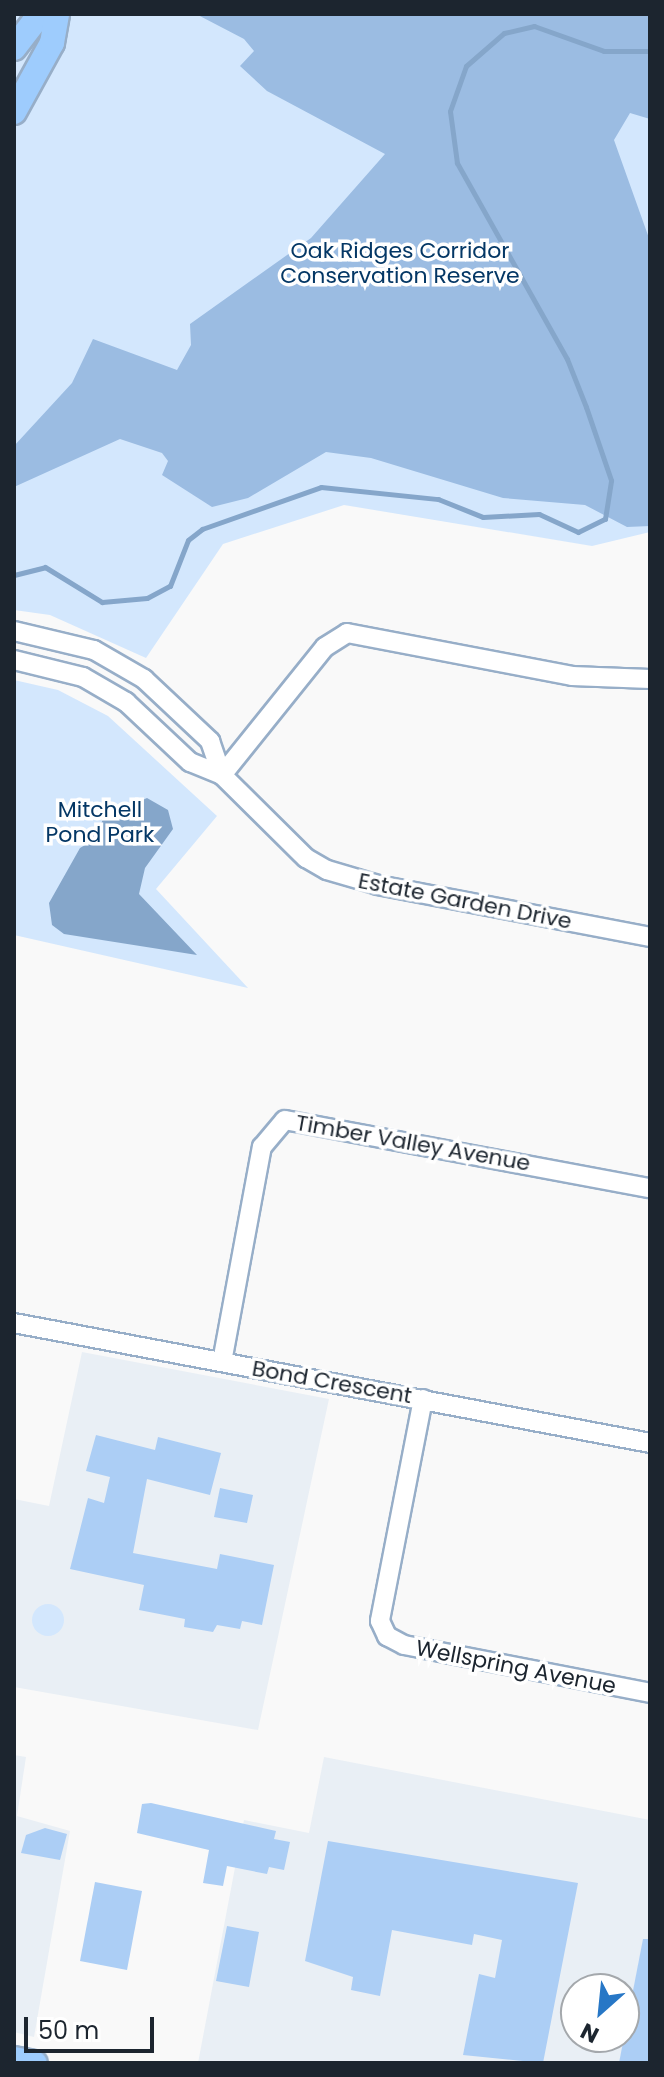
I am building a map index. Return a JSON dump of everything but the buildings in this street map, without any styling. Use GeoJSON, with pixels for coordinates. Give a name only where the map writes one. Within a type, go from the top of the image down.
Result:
{"type":"FeatureCollection","features":[{"type":"Feature","properties":{"kind":"main road"},"geometry":{"type":"LineString","coordinates":[[14,48],[40,14]]}},
{"type":"Feature","properties":{"kind":"main road"},"geometry":{"type":"LineString","coordinates":[[14,112],[52,43],[57,14]]}},
{"type":"Feature","properties":{"kind":"main road"},"geometry":{"type":"LineString","coordinates":[[14,2059],[35,2063]]}},
{"type":"Feature","properties":{"kind":"street","name":"Estate Garden Drive"},"geometry":{"type":"LineString","coordinates":[[14,631],[94,650],[144,679],[210,741],[222,775]]}},
{"type":"Feature","properties":{"kind":"street"},"geometry":{"type":"LineString","coordinates":[[222,775],[325,647],[347,633],[572,676],[650,679]]}},
{"type":"Feature","properties":{"kind":"street","name":"Estate Garden Drive"},"geometry":{"type":"LineString","coordinates":[[14,660],[83,677],[126,702],[190,762],[222,775],[306,858],[338,874],[650,937]]}},
{"type":"Feature","properties":{"kind":"street","name":"Timber Valley Avenue"},"geometry":{"type":"LineString","coordinates":[[222,1362],[262,1147],[285,1120],[650,1188]]}},
{"type":"Feature","properties":{"kind":"street","name":"Bond Crescent"},"geometry":{"type":"LineString","coordinates":[[14,1323],[650,1443]]}},
{"type":"Feature","properties":{"kind":"street","name":"Wellspring Avenue"},"geometry":{"type":"LineString","coordinates":[[423,1399],[380,1621],[387,1636],[404,1645],[650,1693]]}},
{"type":"Feature","properties":{"kind":"shaded area"},"geometry":{"type":"Polygon","coordinates":[[[147,798],[168,810],[173,829],[145,868],[139,894],[197,955],[64,934],[52,925],[49,903],[80,848],[97,838],[103,818],[147,798]]]}},
{"type":"Feature","properties":{"kind":"shaded area"},"geometry":{"type":"Polygon","coordinates":[[[82,1352],[329,1399],[258,1730],[14,1687],[14,1499],[49,1506],[82,1352]]]}},
{"type":"Feature","properties":{"kind":"shaded area"},"geometry":{"type":"Polygon","coordinates":[[[14,1755],[26,1757],[17,1816],[70,1831],[34,2037],[14,2032],[14,1755]]]}},
{"type":"Feature","properties":{"kind":"shaded area"},"geometry":{"type":"Polygon","coordinates":[[[324,1757],[650,1820],[650,2063],[198,2063],[244,1820],[309,1833],[324,1757]]]}},
{"type":"Feature","properties":{"kind":"green space","name":"Oak Ridges Corridor Conservation Reserve"},"geometry":{"type":"Polygon","coordinates":[[[14,14],[650,14],[650,532],[592,546],[344,505],[223,544],[146,658],[50,615],[14,610],[14,14]]]}},
{"type":"Feature","properties":{"kind":"green space"},"geometry":{"type":"Polygon","coordinates":[[[196,14],[650,14],[650,119],[630,113],[614,140],[650,241],[650,526],[627,527],[585,505],[503,498],[371,458],[326,452],[248,498],[212,507],[162,475],[168,461],[162,453],[120,439],[14,487],[14,446],[72,383],[93,339],[177,370],[191,345],[190,324],[311,238],[385,154],[267,91],[240,66],[254,51],[244,39],[196,14]]]}},
{"type":"Feature","properties":{"kind":"green space","name":"Mitchell Pond Park"},"geometry":{"type":"Polygon","coordinates":[[[14,680],[58,690],[108,716],[217,816],[156,889],[248,988],[14,935],[14,680]]]}},
{"type":"Feature","properties":{"kind":"green space"},"geometry":{"type":"Polygon","coordinates":[[[48,1604],[59,1609],[64,1620],[59,1631],[48,1636],[37,1631],[32,1620],[37,1609],[48,1604]]]}},
{"type":"Feature","properties":{"kind":"waterway"},"geometry":{"type":"LineString","coordinates":[[14,575],[45,567],[102,602],[147,598],[170,586],[188,540],[202,529],[321,487],[438,499],[483,517],[539,514],[578,532],[605,519],[611,480],[586,407],[567,359],[457,163],[450,111],[466,66],[504,33],[534,26],[604,51],[650,51]]}}]}
